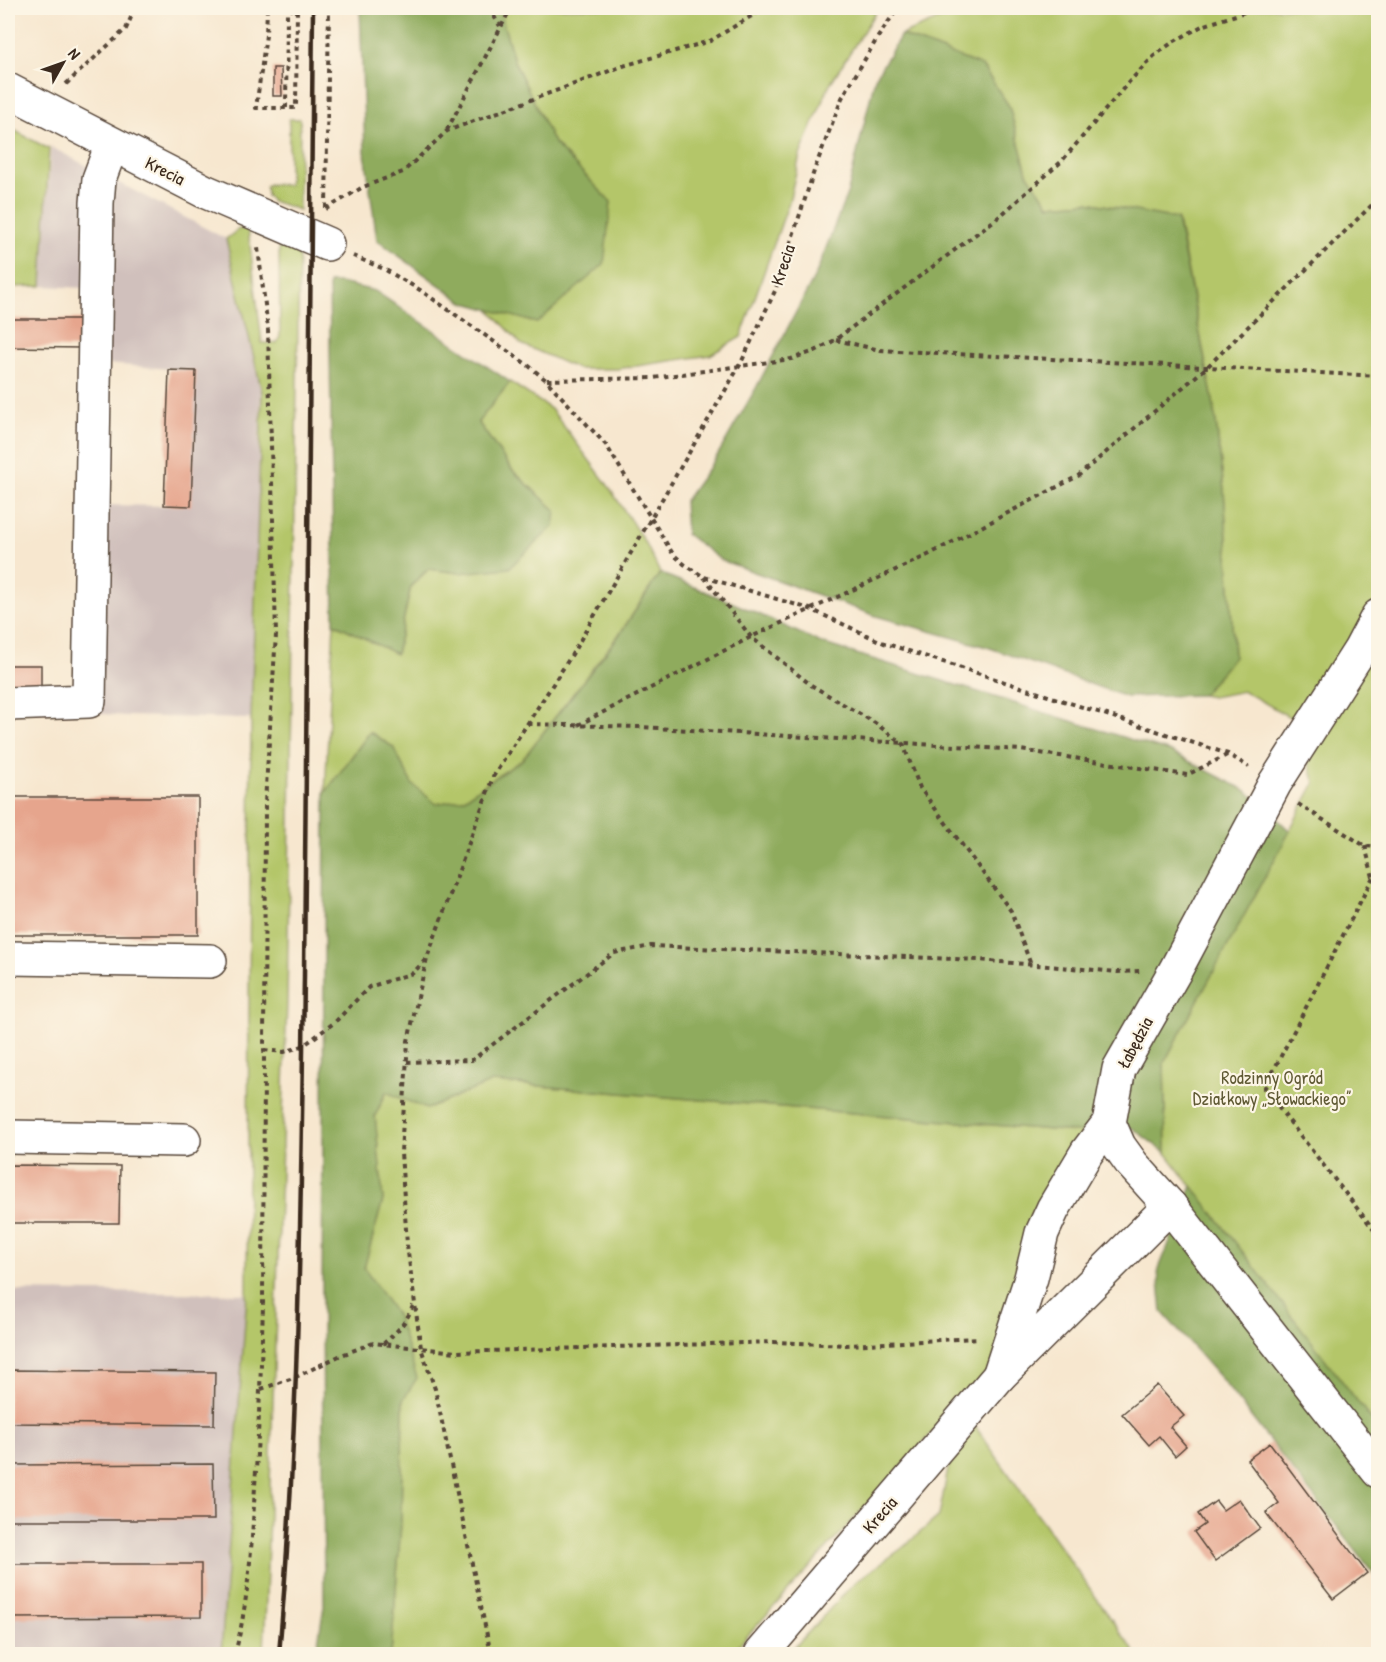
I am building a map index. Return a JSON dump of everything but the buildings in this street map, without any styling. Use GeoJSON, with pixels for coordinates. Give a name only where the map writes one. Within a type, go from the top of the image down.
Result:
{"type":"FeatureCollection","features":[{"type":"Feature","properties":{"kind":"street","name":"Krecia"},"geometry":{"type":"LineString","coordinates":[[8,90],[254,214],[327,244]]}},
{"type":"Feature","properties":{"kind":"street"},"geometry":{"type":"LineString","coordinates":[[8,704],[88,701],[97,203],[99,180],[112,144]]}},
{"type":"Feature","properties":{"kind":"street","name":"Łabędzia"},"geometry":{"type":"LineString","coordinates":[[1109,1123],[1119,1069],[1175,971],[1275,783],[1360,650],[1378,616]]}},
{"type":"Feature","properties":{"kind":"street"},"geometry":{"type":"LineString","coordinates":[[8,958],[210,961]]}},
{"type":"Feature","properties":{"kind":"street","name":"Krecia"},"geometry":{"type":"LineString","coordinates":[[999,1376],[1031,1278],[1042,1233],[1053,1209],[1087,1152],[1109,1123]]}},
{"type":"Feature","properties":{"kind":"street"},"geometry":{"type":"LineString","coordinates":[[1109,1123],[1119,1146],[1132,1164],[1170,1206],[1378,1471]]}},
{"type":"Feature","properties":{"kind":"street"},"geometry":{"type":"LineString","coordinates":[[8,1137],[184,1140]]}},
{"type":"Feature","properties":{"kind":"street","name":"Krecia"},"geometry":{"type":"LineString","coordinates":[[761,1654],[999,1376],[1170,1206]]}},
{"type":"Feature","properties":{"kind":"path"},"geometry":{"type":"LineString","coordinates":[[41,108],[126,29],[135,8]]}},
{"type":"Feature","properties":{"kind":"path"},"geometry":{"type":"LineString","coordinates":[[267,8],[266,34],[256,108],[286,108],[296,108],[296,8],[287,13],[286,108]]}},
{"type":"Feature","properties":{"kind":"path"},"geometry":{"type":"LineString","coordinates":[[328,8],[327,244],[384,269],[420,290],[546,380],[606,445],[663,539],[673,554],[684,564],[704,577],[810,609],[884,643],[1228,754],[1275,783],[1302,808],[1365,846],[1378,847]]}},
{"type":"Feature","properties":{"kind":"path"},"geometry":{"type":"LineString","coordinates":[[489,8],[501,27]]}},
{"type":"Feature","properties":{"kind":"path"},"geometry":{"type":"LineString","coordinates":[[326,209],[363,187],[403,172],[447,131],[511,8]]}},
{"type":"Feature","properties":{"kind":"path"},"geometry":{"type":"LineString","coordinates":[[447,131],[623,66],[710,41],[765,8]]}},
{"type":"Feature","properties":{"kind":"path","name":"Krecia"},"geometry":{"type":"LineString","coordinates":[[492,1654],[435,1389],[421,1348],[406,1245],[401,1152],[408,1041],[427,958],[493,777],[571,656],[740,365],[776,291],[815,168],[842,98],[898,8]]}},
{"type":"Feature","properties":{"kind":"path"},"geometry":{"type":"LineString","coordinates":[[546,380],[653,378],[791,359],[815,351],[835,340],[1000,216],[1061,162],[1128,82],[1154,56],[1173,42],[1202,26],[1257,8]]}},
{"type":"Feature","properties":{"kind":"path"},"geometry":{"type":"LineString","coordinates":[[578,725],[751,637],[928,555],[1078,476],[1207,367],[1378,199]]}},
{"type":"Feature","properties":{"kind":"path"},"geometry":{"type":"LineString","coordinates":[[236,1654],[246,1604],[252,1545],[261,1389],[265,802],[276,635],[268,329],[254,214]]}},
{"type":"Feature","properties":{"kind":"path"},"geometry":{"type":"LineString","coordinates":[[835,340],[880,350],[1378,376]]}},
{"type":"Feature","properties":{"kind":"path"},"geometry":{"type":"LineString","coordinates":[[704,577],[751,637],[811,685],[875,723],[903,744],[920,788],[1011,911],[1031,965]]}},
{"type":"Feature","properties":{"kind":"path"},"geometry":{"type":"LineString","coordinates":[[527,724],[640,727],[1020,750],[1187,775],[1228,754]]}},
{"type":"Feature","properties":{"kind":"path"},"geometry":{"type":"LineString","coordinates":[[1365,846],[1373,877],[1378,884]]}},
{"type":"Feature","properties":{"kind":"path"},"geometry":{"type":"LineString","coordinates":[[1373,877],[1264,1089],[1378,1235]]}},
{"type":"Feature","properties":{"kind":"path"},"geometry":{"type":"LineString","coordinates":[[407,1062],[472,1060],[614,952],[651,946],[978,960],[1118,972],[1175,971]]}},
{"type":"Feature","properties":{"kind":"path"},"geometry":{"type":"LineString","coordinates":[[264,1050],[284,1052],[303,1046],[335,1022],[369,987],[413,973],[427,958]]}},
{"type":"Feature","properties":{"kind":"path"},"geometry":{"type":"LineString","coordinates":[[382,1344],[409,1318],[414,1302]]}},
{"type":"Feature","properties":{"kind":"path"},"geometry":{"type":"LineString","coordinates":[[261,1389],[296,1377],[339,1356],[373,1343],[456,1352],[774,1342],[848,1345],[1013,1336]]}},
{"type":"Feature","properties":{"kind":"shaded area"},"geometry":{"type":"Polygon","coordinates":[[[51,147],[226,239],[261,387],[251,719],[126,716],[82,712],[85,505],[191,506],[196,371],[107,364],[85,288],[42,286],[51,147]]]}},
{"type":"Feature","properties":{"kind":"shaded area"},"geometry":{"type":"Polygon","coordinates":[[[8,1291],[247,1294],[221,1654],[8,1654],[8,1291]]]}},
{"type":"Feature","properties":{"kind":"green space"},"geometry":{"type":"Polygon","coordinates":[[[360,8],[499,8],[514,61],[554,143],[611,202],[604,264],[537,323],[463,302],[377,240],[365,153],[360,8]]]}},
{"type":"Feature","properties":{"kind":"green space"},"geometry":{"type":"Polygon","coordinates":[[[499,8],[878,8],[830,84],[800,155],[789,202],[741,337],[710,355],[617,369],[578,369],[521,344],[488,308],[537,323],[611,202],[554,143],[514,61],[499,8]]]}},
{"type":"Feature","properties":{"kind":"green space","name":"Rodzinny Ogród Działkowy „Słowackiego”"},"geometry":{"type":"Polygon","coordinates":[[[985,8],[1378,8],[1378,1428],[1166,1153],[1164,1063],[1315,783],[1295,720],[1244,691],[1212,697],[1202,695],[1234,656],[1224,490],[1214,406],[1178,220],[1088,202],[1049,205],[1027,173],[1009,106],[982,66],[901,35],[942,18],[985,8]]]}},
{"type":"Feature","properties":{"kind":"green space"},"geometry":{"type":"Polygon","coordinates":[[[901,35],[982,66],[1009,106],[1027,173],[1049,205],[1088,202],[1177,219],[1214,406],[1224,490],[1234,657],[1202,695],[1126,697],[990,648],[876,616],[721,560],[686,534],[684,502],[717,456],[816,274],[848,191],[875,78],[901,35]]]}},
{"type":"Feature","properties":{"kind":"green space"},"geometry":{"type":"Polygon","coordinates":[[[289,119],[300,119],[299,210],[272,201],[267,196],[266,186],[270,184],[289,185],[289,119]]]}},
{"type":"Feature","properties":{"kind":"green space"},"geometry":{"type":"Polygon","coordinates":[[[8,127],[49,149],[42,286],[8,287],[8,127]]]}},
{"type":"Feature","properties":{"kind":"green space"},"geometry":{"type":"Polygon","coordinates":[[[239,229],[248,229],[262,343],[277,343],[280,336],[279,248],[289,247],[299,256],[287,1002],[264,1654],[221,1654],[247,1294],[251,719],[262,392],[226,239],[239,229]]]}},
{"type":"Feature","properties":{"kind":"green space"},"geometry":{"type":"Polygon","coordinates":[[[329,283],[340,283],[375,291],[510,382],[478,422],[512,470],[556,511],[554,526],[509,568],[460,573],[428,569],[411,586],[396,654],[334,623],[329,283]]]}},
{"type":"Feature","properties":{"kind":"green space"},"geometry":{"type":"Polygon","coordinates":[[[510,382],[551,409],[607,484],[646,544],[660,573],[623,629],[522,760],[463,799],[436,804],[412,784],[393,747],[370,732],[325,793],[334,623],[396,654],[411,586],[429,569],[460,573],[556,511],[512,470],[478,422],[510,382]]]}},
{"type":"Feature","properties":{"kind":"green space"},"geometry":{"type":"Polygon","coordinates":[[[660,573],[750,610],[821,643],[1171,752],[1247,791],[1290,831],[1164,1063],[1166,1153],[1132,1128],[1087,1133],[492,1082],[427,1109],[386,1092],[375,1116],[383,1200],[364,1268],[397,1316],[417,1378],[403,1400],[401,1523],[391,1654],[316,1654],[324,1606],[322,1297],[325,793],[370,732],[393,747],[412,784],[436,804],[463,799],[522,760],[620,634],[660,573]]]}},
{"type":"Feature","properties":{"kind":"green space"},"geometry":{"type":"Polygon","coordinates":[[[492,1082],[1087,1133],[1033,1212],[992,1367],[731,1654],[391,1654],[401,1523],[403,1400],[364,1268],[383,1200],[375,1116],[387,1092],[427,1109],[492,1082]]]}},
{"type":"Feature","properties":{"kind":"green space"},"geometry":{"type":"Polygon","coordinates":[[[1192,1186],[1378,1428],[1378,1579],[1223,1381],[1162,1312],[1158,1271],[1192,1186]]]}},
{"type":"Feature","properties":{"kind":"green space"},"geometry":{"type":"Polygon","coordinates":[[[972,1422],[1136,1654],[788,1654],[856,1581],[901,1549],[939,1516],[949,1464],[972,1422]]]}},
{"type":"Feature","properties":{"kind":"railway"},"geometry":{"type":"LineString","coordinates":[[279,1654],[291,1485],[300,1231],[313,8]]}}]}
